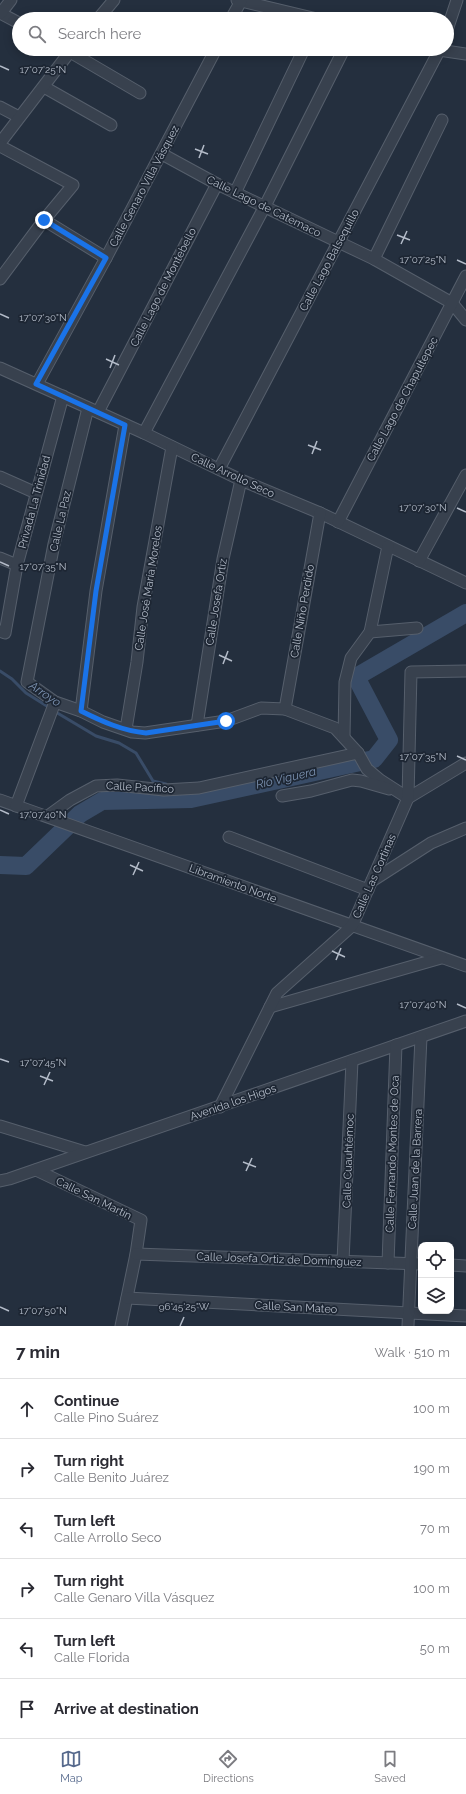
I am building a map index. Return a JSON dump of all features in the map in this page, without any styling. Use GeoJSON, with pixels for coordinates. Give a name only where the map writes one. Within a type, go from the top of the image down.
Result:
{"type":"FeatureCollection","features":[{"type":"Feature","properties":{"kind":"street"},"geometry":{"type":"LineString","coordinates":[[11,0],[0,13],[12,19]]}},
{"type":"Feature","properties":{"kind":"street"},"geometry":{"type":"LineString","coordinates":[[104,12],[114,0]]}},
{"type":"Feature","properties":{"kind":"street"},"geometry":{"type":"LineString","coordinates":[[453,12],[457,0]]}},
{"type":"Feature","properties":{"kind":"street"},"geometry":{"type":"LineString","coordinates":[[234,12],[239,1],[259,3],[292,12]]}},
{"type":"Feature","properties":{"kind":"street"},"geometry":{"type":"LineString","coordinates":[[454,52],[466,54]]}},
{"type":"Feature","properties":{"kind":"street"},"geometry":{"type":"LineString","coordinates":[[0,143],[44,87],[65,56]]}},
{"type":"Feature","properties":{"kind":"street"},"geometry":{"type":"LineString","coordinates":[[79,56],[140,93]]}},
{"type":"Feature","properties":{"kind":"street","name":"Calle Genaro Villa Vásquez"},"geometry":{"type":"LineString","coordinates":[[36,384],[162,154],[212,56]]}},
{"type":"Feature","properties":{"kind":"street"},"geometry":{"type":"LineString","coordinates":[[235,193],[301,56]]}},
{"type":"Feature","properties":{"kind":"street"},"geometry":{"type":"LineString","coordinates":[[144,433],[264,206],[340,56]]}},
{"type":"Feature","properties":{"kind":"street","name":"Calle Lago Balsequillo"},"geometry":{"type":"LineString","coordinates":[[219,469],[434,56]]}},
{"type":"Feature","properties":{"kind":"street"},"geometry":{"type":"LineString","coordinates":[[44,87],[111,125]]}},
{"type":"Feature","properties":{"kind":"street"},"geometry":{"type":"LineString","coordinates":[[0,107],[19,117]]}},
{"type":"Feature","properties":{"kind":"street"},"geometry":{"type":"LineString","coordinates":[[374,259],[442,120]]}},
{"type":"Feature","properties":{"kind":"street"},"geometry":{"type":"LineString","coordinates":[[0,146],[73,185],[44,220],[0,279]]}},
{"type":"Feature","properties":{"kind":"street","name":"Calle Lago de Catemaco"},"geometry":{"type":"LineString","coordinates":[[162,154],[235,193],[374,259],[452,303],[466,320]]}},
{"type":"Feature","properties":{"kind":"street","name":"Calle Lago de Montebello"},"geometry":{"type":"LineString","coordinates":[[93,410],[217,184]]}},
{"type":"Feature","properties":{"kind":"street"},"geometry":{"type":"LineString","coordinates":[[44,220],[106,258]]}},
{"type":"Feature","properties":{"kind":"street","name":"Calle Lago de Chapultepec"},"geometry":{"type":"LineString","coordinates":[[338,522],[466,276]]}},
{"type":"Feature","properties":{"kind":"street","name":"Calle Arrollo Seco"},"geometry":{"type":"LineString","coordinates":[[0,368],[144,433],[241,480],[320,513],[466,583]]}},
{"type":"Feature","properties":{"kind":"street","name":"Privada La Trinidad"},"geometry":{"type":"LineString","coordinates":[[2,632],[17,565],[64,396]]}},
{"type":"Feature","properties":{"kind":"street","name":"Calle La Paz"},"geometry":{"type":"LineString","coordinates":[[53,708],[27,682],[54,544],[93,410]]}},
{"type":"Feature","properties":{"kind":"street"},"geometry":{"type":"LineString","coordinates":[[81,711],[96,591],[125,425]]}},
{"type":"Feature","properties":{"kind":"street","name":"Calle José María Morelos"},"geometry":{"type":"LineString","coordinates":[[126,729],[137,662],[143,607],[172,447]]}},
{"type":"Feature","properties":{"kind":"street"},"geometry":{"type":"LineString","coordinates":[[419,560],[466,475]]}},
{"type":"Feature","properties":{"kind":"street"},"geometry":{"type":"LineString","coordinates":[[0,477],[36,493]]}},
{"type":"Feature","properties":{"kind":"street","name":"Calle Josefa Ortiz"},"geometry":{"type":"LineString","coordinates":[[197,725],[223,559],[241,480]]}},
{"type":"Feature","properties":{"kind":"street","name":"Calle Niño Perdido"},"geometry":{"type":"LineString","coordinates":[[285,709],[320,513]]}},
{"type":"Feature","properties":{"kind":"street"},"geometry":{"type":"LineString","coordinates":[[344,737],[345,682],[351,658],[370,632],[388,546]]}},
{"type":"Feature","properties":{"kind":"street"},"geometry":{"type":"LineString","coordinates":[[0,558],[17,565]]}},
{"type":"Feature","properties":{"kind":"street"},"geometry":{"type":"LineString","coordinates":[[370,632],[417,628]]}},
{"type":"Feature","properties":{"kind":"street","name":"Calle Las Cortinas"},"geometry":{"type":"LineString","coordinates":[[220,1107],[277,993],[352,926],[370,886],[408,798],[411,672],[466,671]]}},
{"type":"Feature","properties":{"kind":"street"},"geometry":{"type":"LineString","coordinates":[[16,806],[53,708],[81,711],[103,722],[132,732],[146,733],[226,721],[261,708],[285,709],[308,716],[335,728],[358,754],[367,770],[408,798],[466,762]]}},
{"type":"Feature","properties":{"kind":"street","name":"Calle Pacífico"},"geometry":{"type":"LineString","coordinates":[[48,816],[70,800],[96,786],[117,785],[167,790],[198,788],[358,754]]}},
{"type":"Feature","properties":{"kind":"street"},"geometry":{"type":"LineString","coordinates":[[282,796],[311,791],[352,780],[395,790]]}},
{"type":"Feature","properties":{"kind":"street","name":"Libramiento Norte"},"geometry":{"type":"LineString","coordinates":[[0,800],[466,966]]}},
{"type":"Feature","properties":{"kind":"street"},"geometry":{"type":"LineString","coordinates":[[229,837],[370,886],[431,843],[466,828]]}},
{"type":"Feature","properties":{"kind":"street"},"geometry":{"type":"LineString","coordinates":[[270,1007],[441,958]]}},
{"type":"Feature","properties":{"kind":"street","name":"Avenida los Higos"},"geometry":{"type":"LineString","coordinates":[[0,1181],[220,1107],[466,1021]]}},
{"type":"Feature","properties":{"kind":"street","name":"Calle Juan de la Barrera"},"geometry":{"type":"LineString","coordinates":[[408,1326],[416,1264],[421,1037]]}},
{"type":"Feature","properties":{"kind":"street","name":"Calle Fernando Montes de Oca"},"geometry":{"type":"LineString","coordinates":[[388,1263],[396,1045]]}},
{"type":"Feature","properties":{"kind":"street","name":"Calle Cuauhtémoc"},"geometry":{"type":"LineString","coordinates":[[343,1261],[352,1061]]}},
{"type":"Feature","properties":{"kind":"street"},"geometry":{"type":"LineString","coordinates":[[0,1126],[85,1152]]}},
{"type":"Feature","properties":{"kind":"street","name":"Calle San Martín"},"geometry":{"type":"LineString","coordinates":[[36,1170],[141,1220],[136,1254],[121,1326]]}},
{"type":"Feature","properties":{"kind":"street","name":"Calle Josefa Ortiz de Domínguez"},"geometry":{"type":"LineString","coordinates":[[136,1254],[416,1264]]}},
{"type":"Feature","properties":{"kind":"street"},"geometry":{"type":"LineString","coordinates":[[454,1265],[466,1266]]}},
{"type":"Feature","properties":{"kind":"street","name":"Calle San Mateo"},"geometry":{"type":"LineString","coordinates":[[127,1298],[466,1316]]}},
{"type":"Feature","properties":{"kind":"waterway","name":"Río Viguera"},"geometry":{"type":"LineString","coordinates":[[0,865],[26,866],[80,814],[102,801],[191,799],[374,759],[389,740],[356,677],[466,613]]}},
{"type":"Feature","properties":{"kind":"waterway","name":"Arroyo"},"geometry":{"type":"LineString","coordinates":[[0,671],[12,679],[26,693],[50,708]]}},
{"type":"Feature","properties":{"kind":"waterway","name":"Arroyo"},"geometry":{"type":"LineString","coordinates":[[54,711],[96,736],[119,743],[136,753],[153,781],[166,784],[168,799]]}},
{"type":"Feature","properties":{"kind":"route"},"geometry":{"type":"LineString","coordinates":[[44,220],[106,258],[36,384],[125,425],[96,591],[81,711],[103,722],[132,732],[146,733],[226,721]]}}]}
